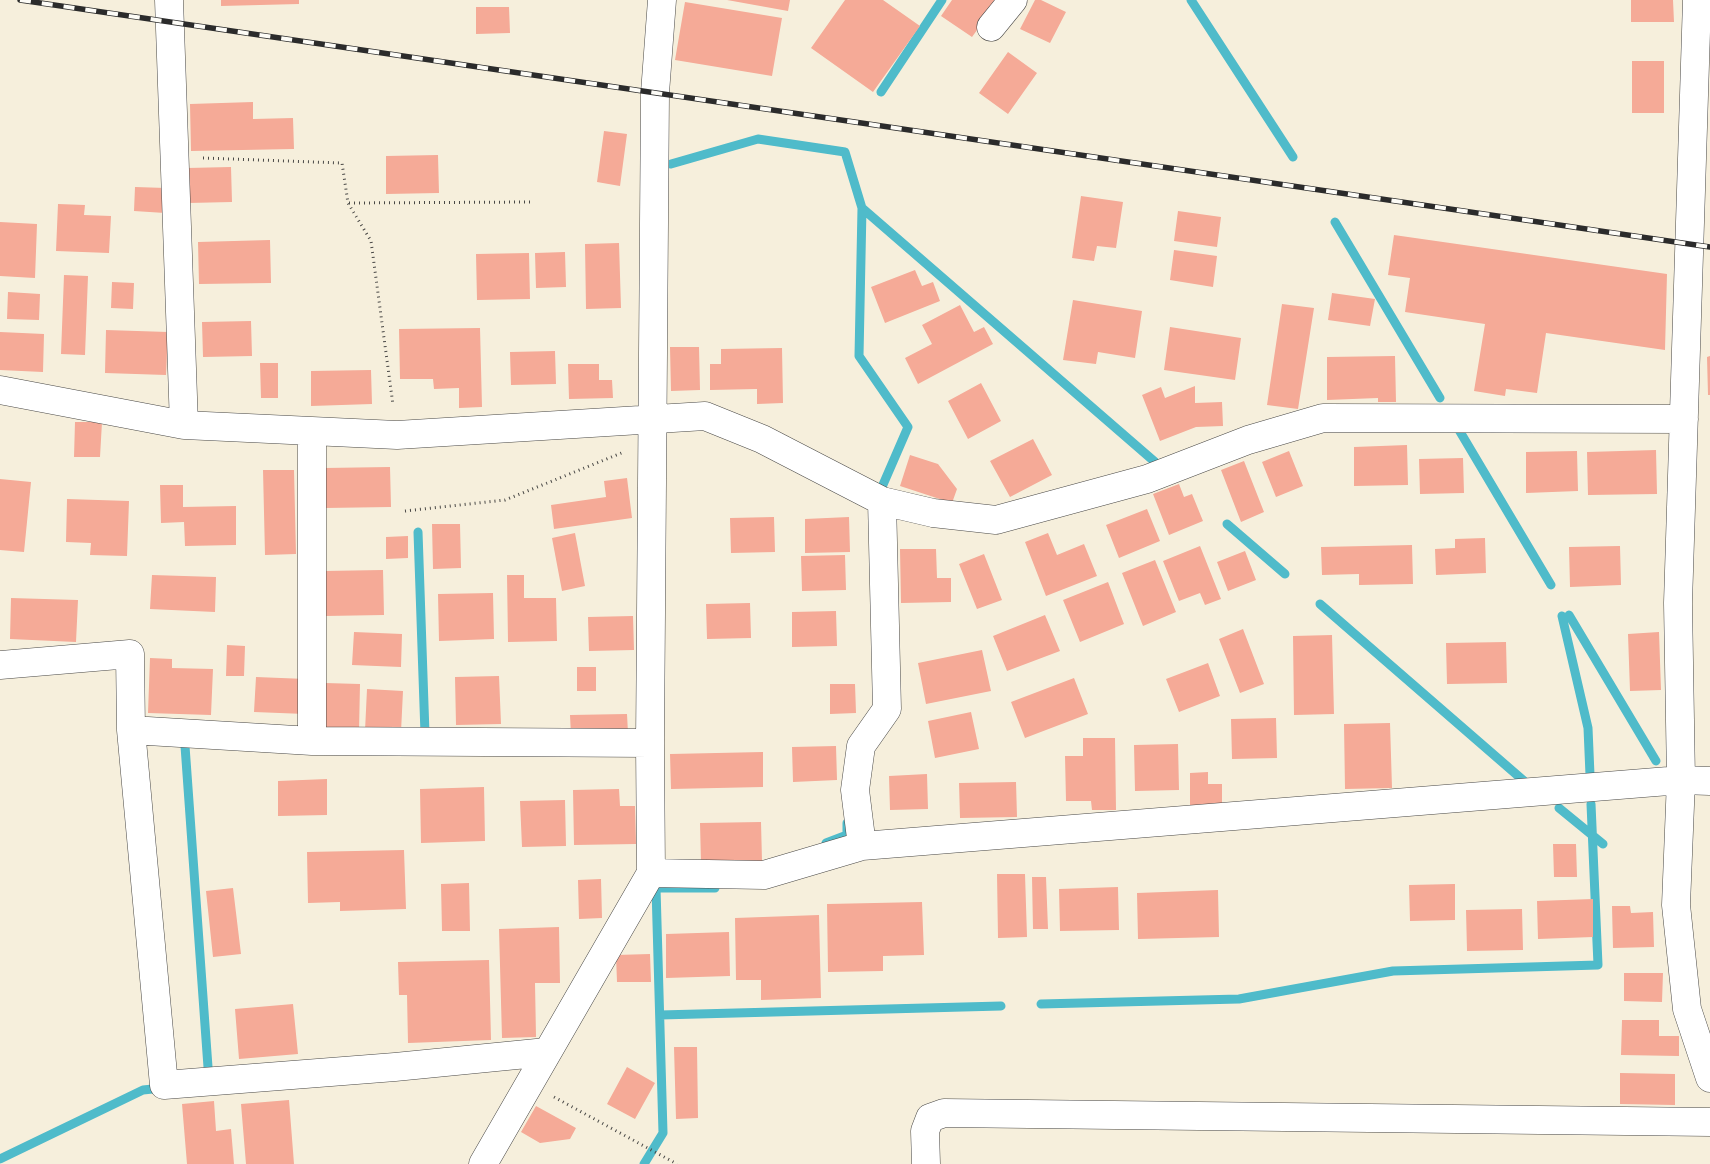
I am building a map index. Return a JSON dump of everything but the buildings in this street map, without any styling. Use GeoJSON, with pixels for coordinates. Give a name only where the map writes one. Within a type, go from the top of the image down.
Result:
{"type":"FeatureCollection","features":[{"type":"Feature","properties":{"kind":"street"},"geometry":{"type":"LineString","coordinates":[[169,0],[184,425]]}},
{"type":"Feature","properties":{"kind":"street"},"geometry":{"type":"LineString","coordinates":[[483,1164],[651,873],[650,743],[655,93],[662,0]]}},
{"type":"Feature","properties":{"kind":"street"},"geometry":{"type":"LineString","coordinates":[[991,27],[1014,0]]}},
{"type":"Feature","properties":{"kind":"street"},"geometry":{"type":"LineString","coordinates":[[1697,0],[1678,603],[1680,780],[1676,905],[1687,1009],[1710,1078]]}},
{"type":"Feature","properties":{"kind":"street"},"geometry":{"type":"LineString","coordinates":[[0,390],[184,425],[397,435],[652,430],[706,416],[762,439],[882,501],[933,513],[996,520],[1147,478],[1248,440],[1323,418],[1684,419]]}},
{"type":"Feature","properties":{"kind":"street"},"geometry":{"type":"LineString","coordinates":[[312,431],[312,741]]}},
{"type":"Feature","properties":{"kind":"street"},"geometry":{"type":"LineString","coordinates":[[862,846],[855,790],[861,746],[887,709],[882,501]]}},
{"type":"Feature","properties":{"kind":"street"},"geometry":{"type":"LineString","coordinates":[[0,665],[130,654],[131,730],[164,1085],[547,1052]]}},
{"type":"Feature","properties":{"kind":"street"},"geometry":{"type":"LineString","coordinates":[[131,730],[312,741],[650,743]]}},
{"type":"Feature","properties":{"kind":"street"},"geometry":{"type":"LineString","coordinates":[[651,873],[764,874],[862,846],[1680,780],[1710,781]]}},
{"type":"Feature","properties":{"kind":"street"},"geometry":{"type":"LineString","coordinates":[[926,1164],[926,1131],[930,1118],[944,1112],[1710,1122]]}},
{"type":"Feature","properties":{"kind":"path"},"geometry":{"type":"LineString","coordinates":[[175,157],[342,163],[348,203],[371,241],[397,435]]}},
{"type":"Feature","properties":{"kind":"path"},"geometry":{"type":"LineString","coordinates":[[348,203],[530,202]]}},
{"type":"Feature","properties":{"kind":"path"},"geometry":{"type":"LineString","coordinates":[[405,511],[504,500],[652,430]]}},
{"type":"Feature","properties":{"kind":"path"},"geometry":{"type":"LineString","coordinates":[[529,1084],[676,1164]]}},
{"type":"Feature","properties":{"kind":"waterway"},"geometry":{"type":"LineString","coordinates":[[881,92],[942,0]]}},
{"type":"Feature","properties":{"kind":"waterway"},"geometry":{"type":"LineString","coordinates":[[1191,0],[1293,157]]}},
{"type":"Feature","properties":{"kind":"waterway"},"geometry":{"type":"LineString","coordinates":[[671,164],[758,139],[845,152],[862,208],[859,356],[908,427],[882,487]]}},
{"type":"Feature","properties":{"kind":"waterway"},"geometry":{"type":"LineString","coordinates":[[862,208],[1155,462]]}},
{"type":"Feature","properties":{"kind":"waterway"},"geometry":{"type":"LineString","coordinates":[[1335,222],[1440,398]]}},
{"type":"Feature","properties":{"kind":"waterway"},"geometry":{"type":"LineString","coordinates":[[1459,430],[1551,585]]}},
{"type":"Feature","properties":{"kind":"waterway"},"geometry":{"type":"LineString","coordinates":[[1227,524],[1285,574]]}},
{"type":"Feature","properties":{"kind":"waterway"},"geometry":{"type":"LineString","coordinates":[[418,532],[425,734],[420,734]]}},
{"type":"Feature","properties":{"kind":"waterway"},"geometry":{"type":"LineString","coordinates":[[1320,604],[1524,781]]}},
{"type":"Feature","properties":{"kind":"waterway"},"geometry":{"type":"LineString","coordinates":[[1569,615],[1656,761]]}},
{"type":"Feature","properties":{"kind":"waterway"},"geometry":{"type":"LineString","coordinates":[[1562,616],[1588,728],[1590,775]]}},
{"type":"Feature","properties":{"kind":"waterway"},"geometry":{"type":"LineString","coordinates":[[185,746],[208,1067]]}},
{"type":"Feature","properties":{"kind":"waterway"},"geometry":{"type":"LineString","coordinates":[[1041,1004],[1239,999],[1393,971],[1598,965],[1591,804]]}},
{"type":"Feature","properties":{"kind":"waterway"},"geometry":{"type":"LineString","coordinates":[[1559,808],[1603,844]]}},
{"type":"Feature","properties":{"kind":"waterway"},"geometry":{"type":"LineString","coordinates":[[826,843],[847,835],[847,823]]}},
{"type":"Feature","properties":{"kind":"waterway"},"geometry":{"type":"LineString","coordinates":[[644,1164],[663,1133],[656,888],[715,888]]}},
{"type":"Feature","properties":{"kind":"waterway"},"geometry":{"type":"LineString","coordinates":[[660,1015],[1001,1006]]}},
{"type":"Feature","properties":{"kind":"waterway"},"geometry":{"type":"LineString","coordinates":[[0,1159],[143,1090],[162,1088]]}},
{"type":"Feature","properties":{"kind":"railway"},"geometry":{"type":"LineString","coordinates":[[20,0],[1710,247]]}}]}
